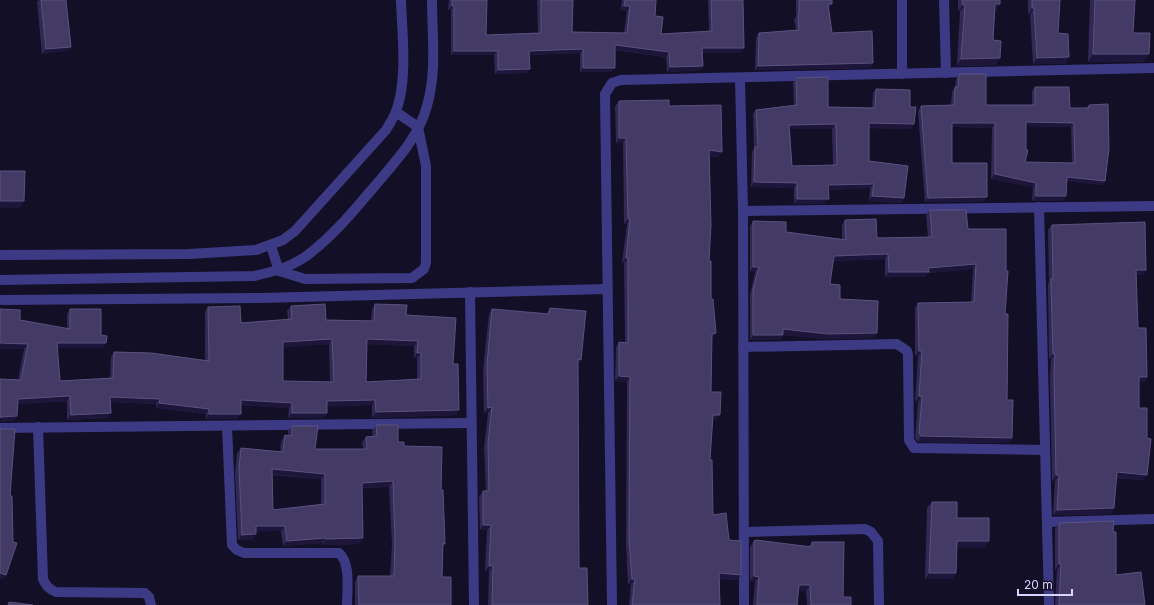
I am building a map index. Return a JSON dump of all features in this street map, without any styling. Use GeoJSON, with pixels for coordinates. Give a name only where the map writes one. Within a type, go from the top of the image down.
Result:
{"type":"FeatureCollection","features":[{"type":"Feature","properties":{"kind":"street"},"geometry":{"type":"LineString","coordinates":[[0,255],[189,254],[256,250],[271,246],[295,231],[386,130],[396,112],[403,79],[401,0]]}},
{"type":"Feature","properties":{"kind":"street"},"geometry":{"type":"LineString","coordinates":[[0,280],[254,276],[279,271],[304,258],[329,237],[407,148],[418,127],[427,106],[432,79],[432,0]]}},
{"type":"Feature","properties":{"kind":"street"},"geometry":{"type":"LineString","coordinates":[[902,0],[902,74]]}},
{"type":"Feature","properties":{"kind":"street"},"geometry":{"type":"LineString","coordinates":[[944,0],[946,73]]}},
{"type":"Feature","properties":{"kind":"street"},"geometry":{"type":"LineString","coordinates":[[612,605],[605,94],[612,83],[621,80],[1154,68]]}},
{"type":"Feature","properties":{"kind":"street"},"geometry":{"type":"LineString","coordinates":[[740,78],[744,605]]}},
{"type":"Feature","properties":{"kind":"street"},"geometry":{"type":"LineString","coordinates":[[279,271],[305,280],[412,278],[418,274],[426,263],[426,166],[418,127],[396,112]]}},
{"type":"Feature","properties":{"kind":"street"},"geometry":{"type":"LineString","coordinates":[[742,211],[1154,206]]}},
{"type":"Feature","properties":{"kind":"street"},"geometry":{"type":"LineString","coordinates":[[1039,207],[1049,605]]}},
{"type":"Feature","properties":{"kind":"street"},"geometry":{"type":"LineString","coordinates":[[271,246],[279,271]]}},
{"type":"Feature","properties":{"kind":"street"},"geometry":{"type":"LineString","coordinates":[[0,300],[261,298],[607,289]]}},
{"type":"Feature","properties":{"kind":"street"},"geometry":{"type":"LineString","coordinates":[[470,292],[474,605]]}},
{"type":"Feature","properties":{"kind":"street"},"geometry":{"type":"LineString","coordinates":[[743,347],[898,344],[907,351],[908,355],[909,440],[914,448],[1044,450]]}},
{"type":"Feature","properties":{"kind":"street"},"geometry":{"type":"LineString","coordinates":[[0,428],[471,423]]}},
{"type":"Feature","properties":{"kind":"street"},"geometry":{"type":"LineString","coordinates":[[227,426],[232,546],[244,553],[339,553],[344,557],[346,565],[347,605]]}},
{"type":"Feature","properties":{"kind":"street"},"geometry":{"type":"LineString","coordinates":[[38,427],[43,579],[45,585],[56,592],[145,593],[149,597],[151,605]]}},
{"type":"Feature","properties":{"kind":"street"},"geometry":{"type":"LineString","coordinates":[[1047,522],[1154,519]]}},
{"type":"Feature","properties":{"kind":"street"},"geometry":{"type":"LineString","coordinates":[[744,532],[865,529],[871,532],[878,541],[879,605]]}},
{"type":"Feature","properties":{"kind":"building"},"geometry":{"type":"Polygon","coordinates":[[[41,0],[66,0],[71,47],[46,49],[41,0]]]}},
{"type":"Feature","properties":{"kind":"building"},"geometry":{"type":"Polygon","coordinates":[[[452,0],[487,0],[486,35],[541,33],[541,0],[573,0],[572,32],[627,33],[630,6],[624,6],[625,0],[656,0],[655,16],[663,17],[661,34],[712,31],[711,0],[743,0],[744,48],[702,48],[703,66],[670,67],[669,52],[615,45],[615,68],[583,68],[583,49],[529,51],[530,69],[498,70],[498,51],[454,51],[454,6],[452,6],[452,0]]]}},
{"type":"Feature","properties":{"kind":"building"},"geometry":{"type":"Polygon","coordinates":[[[799,0],[832,0],[832,4],[828,4],[832,33],[872,31],[873,63],[758,66],[759,33],[799,30],[799,0]]]}},
{"type":"Feature","properties":{"kind":"building"},"geometry":{"type":"Polygon","coordinates":[[[962,0],[1000,0],[1000,4],[995,4],[993,40],[1001,41],[1000,58],[961,59],[965,5],[963,5],[962,0]]]}},
{"type":"Feature","properties":{"kind":"building"},"geometry":{"type":"Polygon","coordinates":[[[1032,0],[1060,0],[1058,33],[1068,34],[1069,57],[1037,58],[1034,8],[1032,8],[1032,0]]]}},
{"type":"Feature","properties":{"kind":"building"},"geometry":{"type":"Polygon","coordinates":[[[1095,0],[1135,0],[1133,33],[1150,33],[1149,54],[1093,54],[1095,0]]]}},
{"type":"Feature","properties":{"kind":"building"},"geometry":{"type":"Polygon","coordinates":[[[959,74],[986,74],[986,105],[1035,105],[1035,87],[1069,87],[1070,108],[1089,108],[1089,105],[1108,104],[1109,149],[1105,181],[1067,177],[1066,196],[1036,196],[1036,183],[995,174],[995,123],[952,123],[952,163],[987,163],[987,197],[928,198],[921,106],[954,105],[955,87],[958,87],[959,74]],[[1026,122],[1026,150],[1028,150],[1025,162],[1075,163],[1074,123],[1026,122]]]}},
{"type":"Feature","properties":{"kind":"building"},"geometry":{"type":"Polygon","coordinates":[[[828,77],[828,107],[875,108],[876,89],[910,90],[910,107],[916,107],[914,124],[869,123],[869,161],[908,166],[904,198],[872,196],[874,184],[828,185],[829,199],[797,199],[797,183],[754,182],[755,147],[758,147],[756,110],[797,105],[796,78],[828,77]],[[836,124],[789,125],[792,166],[837,165],[836,124]]]}},
{"type":"Feature","properties":{"kind":"building"},"geometry":{"type":"Polygon","coordinates":[[[669,100],[669,106],[721,105],[722,152],[709,150],[711,225],[709,261],[711,261],[711,299],[713,299],[716,333],[712,334],[711,392],[721,392],[720,415],[713,415],[710,460],[712,460],[713,515],[726,513],[729,540],[741,541],[741,575],[719,573],[720,605],[632,605],[635,579],[632,579],[629,539],[630,377],[619,376],[619,342],[628,343],[628,258],[626,258],[630,219],[628,219],[626,138],[619,138],[619,101],[669,100]]]}},
{"type":"Feature","properties":{"kind":"building"},"geometry":{"type":"Polygon","coordinates":[[[0,171],[25,171],[24,201],[0,201],[0,171]]]}},
{"type":"Feature","properties":{"kind":"building"},"geometry":{"type":"Polygon","coordinates":[[[930,210],[966,210],[968,229],[1006,229],[1006,271],[1008,271],[1005,314],[1008,314],[1007,400],[1013,400],[1012,438],[921,436],[919,433],[922,397],[919,396],[922,351],[919,351],[918,303],[974,302],[976,264],[928,268],[929,272],[889,272],[888,254],[834,256],[830,284],[840,285],[840,299],[878,301],[877,333],[828,334],[783,329],[783,335],[753,335],[753,290],[759,267],[753,267],[753,221],[786,222],[786,232],[846,240],[845,220],[876,219],[877,238],[932,237],[930,210]]]}},
{"type":"Feature","properties":{"kind":"building"},"geometry":{"type":"Polygon","coordinates":[[[1145,222],[1146,270],[1136,270],[1138,328],[1146,328],[1147,377],[1139,377],[1139,408],[1147,408],[1147,438],[1151,439],[1147,475],[1117,472],[1114,508],[1057,510],[1059,475],[1056,475],[1055,354],[1053,354],[1051,285],[1051,279],[1053,279],[1052,225],[1145,222]]]}},
{"type":"Feature","properties":{"kind":"building"},"geometry":{"type":"Polygon","coordinates":[[[325,304],[326,320],[374,321],[375,304],[407,305],[406,315],[456,318],[453,364],[458,364],[459,410],[376,412],[375,400],[327,401],[327,413],[292,413],[292,403],[241,400],[241,414],[209,414],[209,409],[159,403],[160,399],[110,397],[111,413],[71,415],[70,396],[18,399],[17,416],[0,418],[0,379],[21,380],[28,344],[0,343],[0,309],[20,310],[20,320],[70,329],[70,309],[101,309],[101,335],[107,336],[106,343],[57,343],[60,381],[113,378],[114,352],[151,353],[209,361],[208,307],[240,306],[241,323],[292,319],[291,306],[325,304]],[[332,339],[283,342],[283,381],[334,382],[332,339]],[[367,339],[366,382],[421,379],[421,353],[417,353],[418,341],[367,339]]]}},
{"type":"Feature","properties":{"kind":"building"},"geometry":{"type":"Polygon","coordinates":[[[550,308],[586,311],[581,360],[578,359],[579,568],[587,568],[588,605],[492,605],[493,566],[489,566],[491,525],[483,525],[483,491],[489,491],[488,443],[492,407],[488,408],[487,365],[492,309],[549,314],[550,308]]]}},
{"type":"Feature","properties":{"kind":"building"},"geometry":{"type":"Polygon","coordinates":[[[376,425],[398,425],[398,442],[404,442],[404,446],[442,447],[441,490],[443,490],[445,544],[443,543],[442,577],[451,577],[451,605],[359,605],[358,576],[394,576],[395,539],[393,481],[362,483],[363,538],[326,538],[287,541],[285,526],[256,526],[256,534],[242,535],[239,468],[241,448],[283,452],[285,435],[292,436],[292,426],[318,426],[315,449],[367,449],[366,437],[377,436],[376,425]],[[272,469],[273,510],[325,504],[325,474],[272,469]]]}},
{"type":"Feature","properties":{"kind":"building"},"geometry":{"type":"Polygon","coordinates":[[[0,427],[1,429],[15,429],[10,496],[12,496],[13,542],[17,543],[6,575],[0,573],[0,427]]]}},
{"type":"Feature","properties":{"kind":"building"},"geometry":{"type":"Polygon","coordinates":[[[932,502],[957,502],[957,518],[989,518],[989,541],[957,541],[956,573],[929,573],[932,502]]]}},
{"type":"Feature","properties":{"kind":"building"},"geometry":{"type":"Polygon","coordinates":[[[1114,521],[1113,532],[1116,532],[1116,575],[1141,572],[1145,605],[1059,605],[1061,564],[1059,564],[1059,523],[1114,521]]]}},
{"type":"Feature","properties":{"kind":"building"},"geometry":{"type":"Polygon","coordinates":[[[756,540],[812,547],[812,542],[844,542],[843,597],[851,597],[851,605],[811,605],[810,585],[799,585],[797,605],[757,605],[759,577],[754,576],[754,541],[756,540]]]}},
{"type":"Feature","properties":{"kind":"building"},"geometry":{"type":"Polygon","coordinates":[[[9,602],[33,605],[8,605],[9,602]]]}}]}
